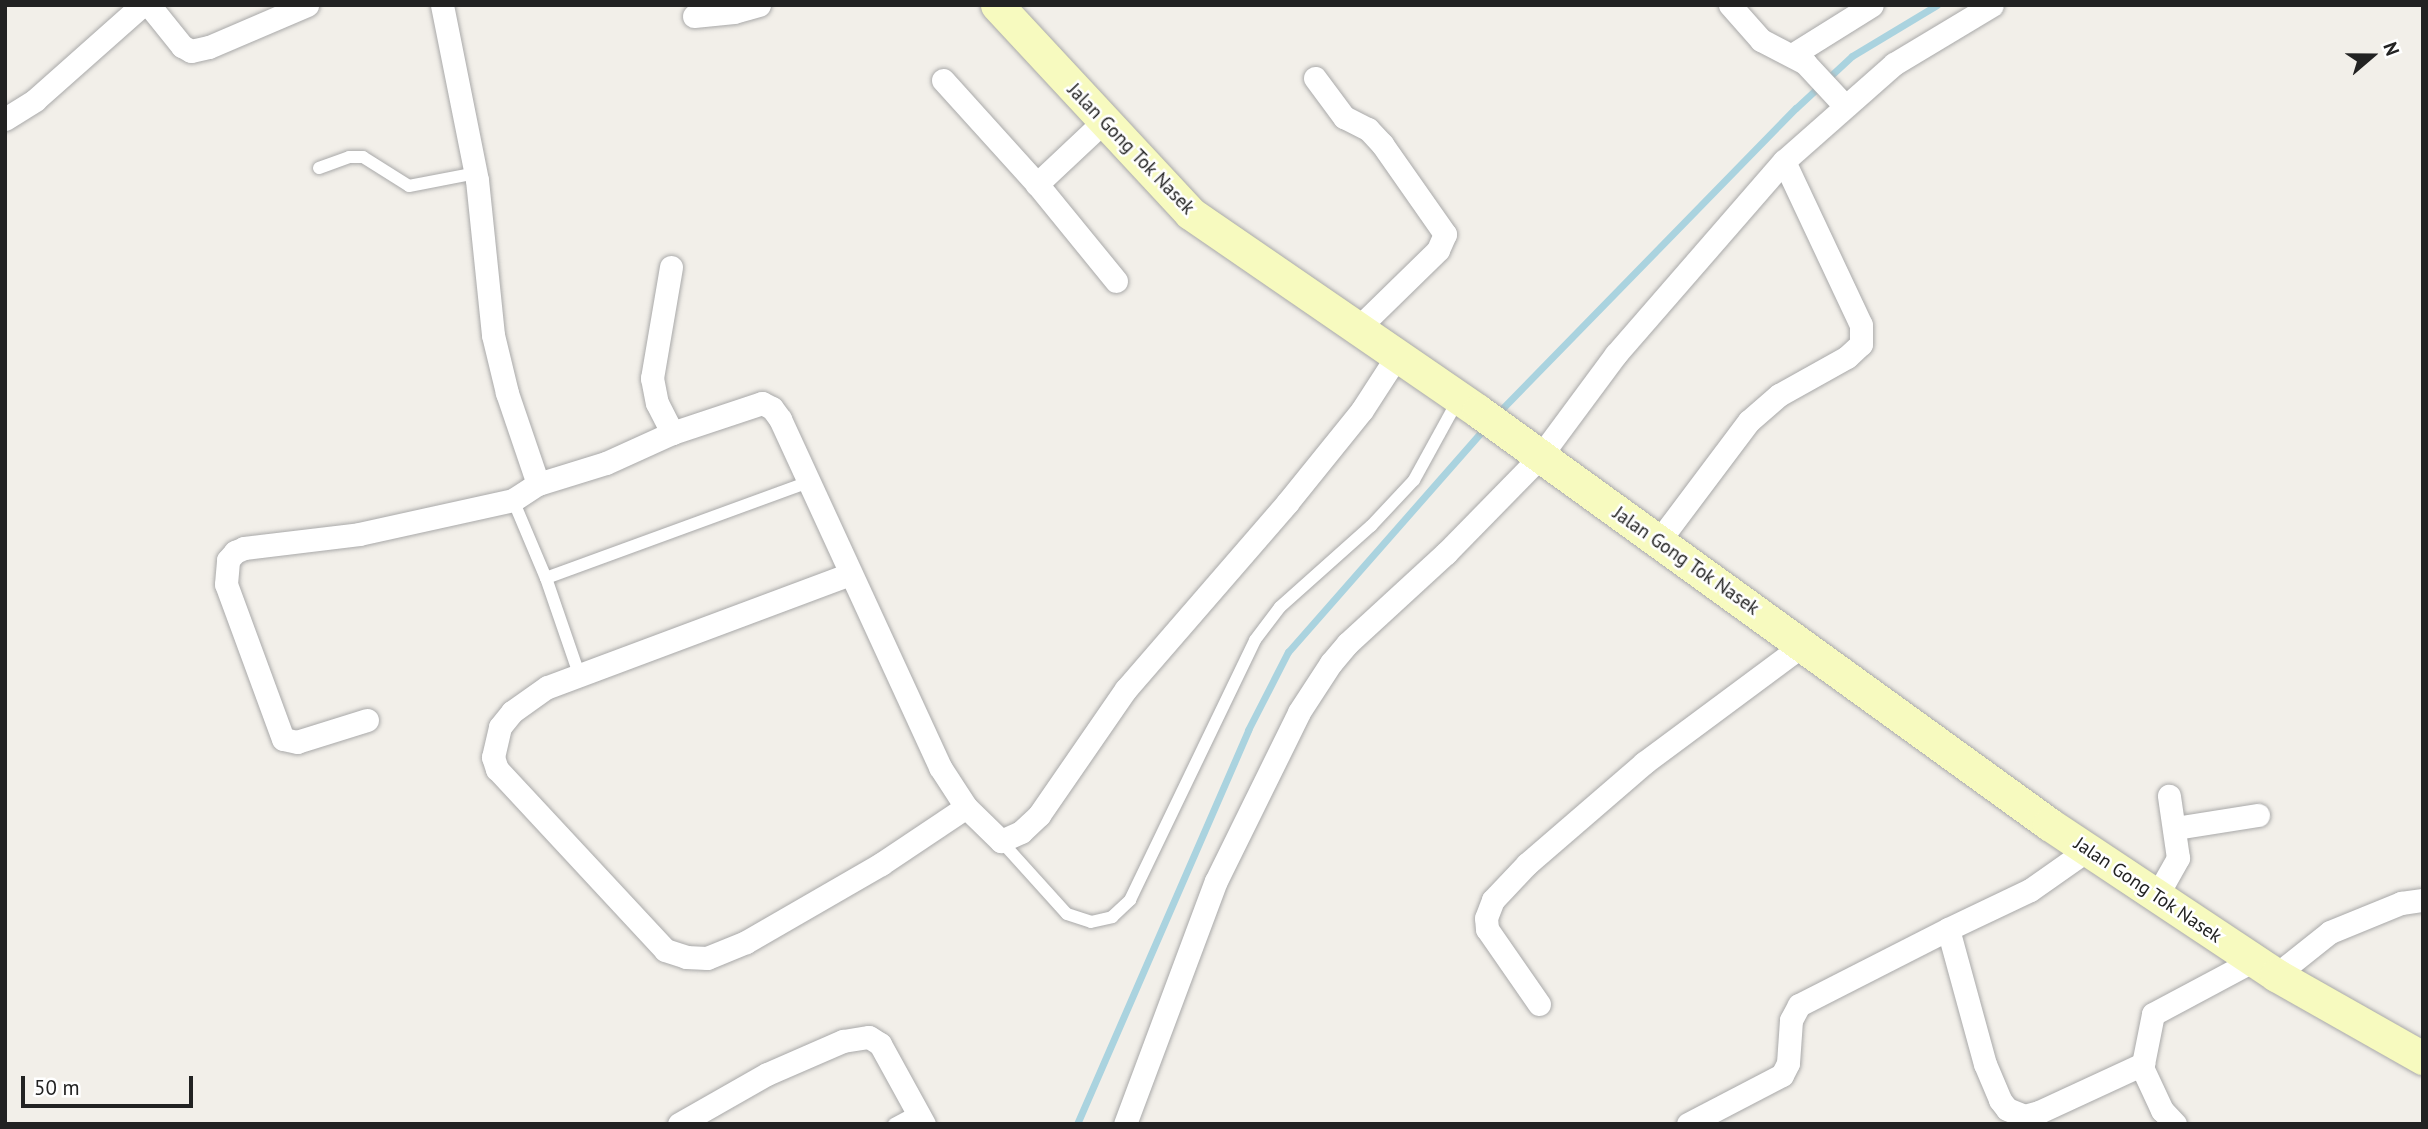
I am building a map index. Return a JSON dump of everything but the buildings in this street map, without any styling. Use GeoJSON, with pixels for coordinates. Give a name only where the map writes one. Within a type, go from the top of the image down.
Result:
{"type":"FeatureCollection","features":[{"type":"Feature","properties":{"kind":"main road","name":"Jalan Gong Tok Nasek"},"geometry":{"type":"LineString","coordinates":[[997,5],[1190,213],[1469,404],[2087,850],[2265,967],[2423,1058]]}},
{"type":"Feature","properties":{"kind":"street"},"geometry":{"type":"LineString","coordinates":[[5,119],[34,100],[142,5]]}},
{"type":"Feature","properties":{"kind":"street"},"geometry":{"type":"LineString","coordinates":[[149,5],[182,46],[191,51],[209,47],[307,5]]}},
{"type":"Feature","properties":{"kind":"street"},"geometry":{"type":"LineString","coordinates":[[442,5],[476,173],[494,335],[507,393],[538,484]]}},
{"type":"Feature","properties":{"kind":"street"},"geometry":{"type":"LineString","coordinates":[[694,16],[734,12],[759,5]]}},
{"type":"Feature","properties":{"kind":"street"},"geometry":{"type":"LineString","coordinates":[[1730,5],[1761,40],[1799,59],[1842,102]]}},
{"type":"Feature","properties":{"kind":"street"},"geometry":{"type":"LineString","coordinates":[[1799,59],[1872,5]]}},
{"type":"Feature","properties":{"kind":"street"},"geometry":{"type":"LineString","coordinates":[[1125,1124],[1216,881],[1311,691],[1348,643],[1446,553],[1784,161],[1842,102],[1894,64],[1992,5]]}},
{"type":"Feature","properties":{"kind":"street"},"geometry":{"type":"LineString","coordinates":[[1315,78],[1344,117],[1368,129],[1382,144],[1445,234],[1443,244],[1357,329]]}},
{"type":"Feature","properties":{"kind":"street"},"geometry":{"type":"LineString","coordinates":[[943,80],[1037,184],[1116,281]]}},
{"type":"Feature","properties":{"kind":"street"},"geometry":{"type":"LineString","coordinates":[[1037,184],[1103,122]]}},
{"type":"Feature","properties":{"kind":"street"},"geometry":{"type":"LineString","coordinates":[[1658,542],[1749,421],[1779,395],[1847,357],[1861,344],[1861,325],[1784,161]]}},
{"type":"Feature","properties":{"kind":"street"},"geometry":{"type":"LineString","coordinates":[[671,267],[652,378],[657,403],[672,433]]}},
{"type":"Feature","properties":{"kind":"street"},"geometry":{"type":"LineString","coordinates":[[366,720],[298,743],[283,738],[226,584],[228,560],[244,548],[359,534],[513,500],[538,484],[606,463],[672,433],[749,404],[762,403],[772,408],[780,419],[940,767],[966,807],[1000,841],[1021,832],[1039,815],[1126,689],[1287,503],[1362,410],[1397,356]]}},
{"type":"Feature","properties":{"kind":"street"},"geometry":{"type":"LineString","coordinates":[[850,574],[547,687],[512,712],[495,740],[493,757],[497,769],[665,950],[686,957],[707,958],[746,942],[881,864],[966,807]]}},
{"type":"Feature","properties":{"kind":"street"},"geometry":{"type":"LineString","coordinates":[[1539,1004],[1487,929],[1486,918],[1493,900],[1527,864],[1644,763],[1803,645]]}},
{"type":"Feature","properties":{"kind":"street"},"geometry":{"type":"LineString","coordinates":[[2156,897],[2178,858],[2169,796]]}},
{"type":"Feature","properties":{"kind":"street"},"geometry":{"type":"LineString","coordinates":[[2175,828],[2258,815]]}},
{"type":"Feature","properties":{"kind":"street"},"geometry":{"type":"LineString","coordinates":[[1688,1124],[1782,1075],[1788,1063],[1791,1020],[1799,1005],[2030,890],[2087,850]]}},
{"type":"Feature","properties":{"kind":"street"},"geometry":{"type":"LineString","coordinates":[[1948,929],[1984,1064],[2000,1100],[2007,1109],[2024,1116],[2039,1112],[2141,1065],[2146,1060],[2149,1021],[2153,1014],[2265,967],[2330,932],[2401,904],[2423,900]]}},
{"type":"Feature","properties":{"kind":"street"},"geometry":{"type":"LineString","coordinates":[[679,1124],[767,1074],[858,1038],[869,1037],[880,1044],[921,1117]]}},
{"type":"Feature","properties":{"kind":"street"},"geometry":{"type":"LineString","coordinates":[[2141,1065],[2162,1110],[2175,1124]]}},
{"type":"Feature","properties":{"kind":"lane"},"geometry":{"type":"LineString","coordinates":[[319,168],[358,156],[370,160],[409,186],[476,173]]}},
{"type":"Feature","properties":{"kind":"lane"},"geometry":{"type":"LineString","coordinates":[[1000,841],[1067,914],[1091,922],[1112,917],[1130,900],[1255,640],[1280,607],[1371,526],[1414,480],[1469,404]]}},
{"type":"Feature","properties":{"kind":"lane"},"geometry":{"type":"LineString","coordinates":[[546,578],[809,482]]}},
{"type":"Feature","properties":{"kind":"lane"},"geometry":{"type":"LineString","coordinates":[[513,500],[546,578],[579,674]]}},
{"type":"Feature","properties":{"kind":"lane"},"geometry":{"type":"LineString","coordinates":[[894,1124],[921,1117]]}},
{"type":"Feature","properties":{"kind":"waterway"},"geometry":{"type":"LineString","coordinates":[[1496,415],[1796,108],[1852,56],[1937,5]]}},
{"type":"Feature","properties":{"kind":"waterway"},"geometry":{"type":"LineString","coordinates":[[1077,1124],[1248,730],[1288,652],[1486,427]]}}]}
